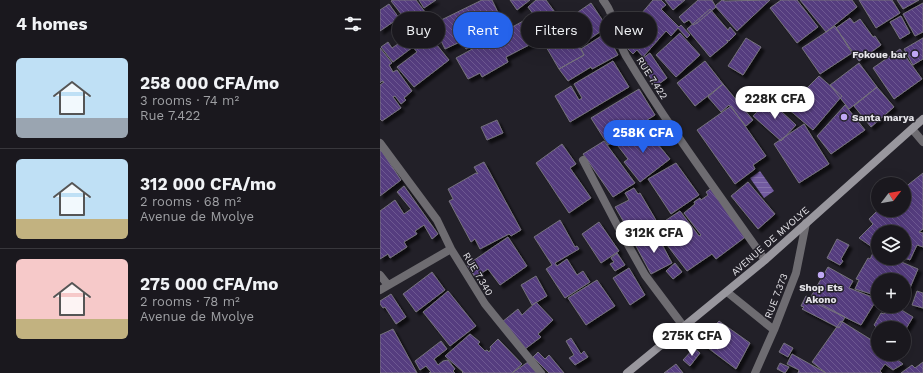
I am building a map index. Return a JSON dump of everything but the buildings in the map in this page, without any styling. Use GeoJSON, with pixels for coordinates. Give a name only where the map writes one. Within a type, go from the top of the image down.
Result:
{"type":"FeatureCollection","features":[{"type":"Feature","properties":{"kind":"main road","name":"AVENUE DE MVOLYE"},"geometry":{"type":"LineString","coordinates":[[627,373],[765,260],[923,119]]}},
{"type":"Feature","properties":{"kind":"street","name":"RUE 7.422"},"geometry":{"type":"LineString","coordinates":[[603,0],[614,21],[625,55],[683,144],[765,260]]}},
{"type":"Feature","properties":{"kind":"street"},"geometry":{"type":"LineString","coordinates":[[912,129],[923,142]]}},
{"type":"Feature","properties":{"kind":"street"},"geometry":{"type":"LineString","coordinates":[[380,143],[437,220],[451,249]]}},
{"type":"Feature","properties":{"kind":"street"},"geometry":{"type":"LineString","coordinates":[[582,160],[646,275],[684,327]]}},
{"type":"Feature","properties":{"kind":"street","name":"RUE 7.373"},"geometry":{"type":"LineString","coordinates":[[755,373],[774,330],[796,273],[806,223]]}},
{"type":"Feature","properties":{"kind":"street","name":"RUE 7.340"},"geometry":{"type":"LineString","coordinates":[[380,290],[451,249],[485,304],[541,373]]}},
{"type":"Feature","properties":{"kind":"street"},"geometry":{"type":"LineString","coordinates":[[380,275],[388,285]]}},
{"type":"Feature","properties":{"kind":"street"},"geometry":{"type":"LineString","coordinates":[[727,292],[774,330]]}},
{"type":"Feature","properties":{"kind":"shaded area"},"geometry":{"type":"Polygon","coordinates":[[[760,171],[774,191],[764,198],[750,178],[760,171]]]}},
{"type":"Feature","properties":{"kind":"place","name":"Fokoue bar"},"geometry":{"type":"Point","coordinates":[915,54]}},
{"type":"Feature","properties":{"kind":"place","name":"Santa marya"},"geometry":{"type":"Point","coordinates":[844,117]}},
{"type":"Feature","properties":{"kind":"place","name":"Shop Ets Akono"},"geometry":{"type":"Point","coordinates":[821,275]}}]}
